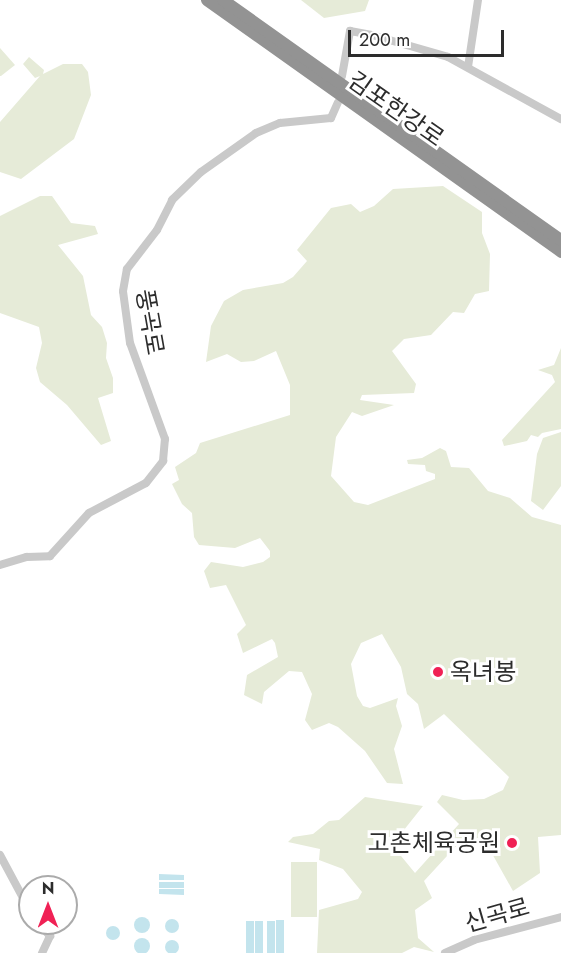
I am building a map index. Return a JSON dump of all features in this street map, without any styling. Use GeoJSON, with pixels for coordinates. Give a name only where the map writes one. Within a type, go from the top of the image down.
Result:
{"type":"FeatureCollection","features":[{"type":"Feature","properties":{"kind":"highway","name":"김포한강로"},"geometry":{"type":"LineString","coordinates":[[207,0],[561,252]]}},
{"type":"Feature","properties":{"kind":"highway","name":"김포한강로"},"geometry":{"type":"LineString","coordinates":[[223,0],[561,240]]}},
{"type":"Feature","properties":{"kind":"street"},"geometry":{"type":"LineString","coordinates":[[468,67],[478,0]]}},
{"type":"Feature","properties":{"kind":"street"},"geometry":{"type":"LineString","coordinates":[[342,76],[350,31],[404,42],[468,67],[506,92],[561,119]]}},
{"type":"Feature","properties":{"kind":"street","name":"풍곡로"},"geometry":{"type":"LineString","coordinates":[[0,565],[27,557],[50,556],[89,513],[146,483],[165,455],[165,439],[130,343],[123,291],[127,269],[157,230],[172,200],[201,172],[256,133],[280,123],[331,118],[338,102]]}},
{"type":"Feature","properties":{"kind":"street"},"geometry":{"type":"LineString","coordinates":[[0,855],[18,889]]}},
{"type":"Feature","properties":{"kind":"street","name":"신곡로"},"geometry":{"type":"LineString","coordinates":[[445,953],[474,939],[561,917]]}},
{"type":"Feature","properties":{"kind":"street"},"geometry":{"type":"LineString","coordinates":[[42,953],[49,935]]}},
{"type":"Feature","properties":{"kind":"green space"},"geometry":{"type":"Polygon","coordinates":[[[301,0],[369,0],[365,11],[324,18],[301,0]]]}},
{"type":"Feature","properties":{"kind":"green space"},"geometry":{"type":"Polygon","coordinates":[[[0,48],[15,65],[1,76],[0,76],[0,48]]]}},
{"type":"Feature","properties":{"kind":"green space"},"geometry":{"type":"Polygon","coordinates":[[[29,57],[44,70],[43,74],[63,64],[82,64],[88,72],[91,95],[74,139],[21,179],[0,172],[0,122],[40,76],[35,78],[23,64],[29,57]]]}},
{"type":"Feature","properties":{"kind":"green space"},"geometry":{"type":"Polygon","coordinates":[[[443,186],[482,212],[482,233],[490,254],[489,291],[475,294],[464,313],[453,312],[431,335],[404,339],[392,351],[416,384],[414,393],[362,395],[360,400],[394,405],[362,416],[352,412],[336,437],[331,476],[354,502],[368,505],[435,479],[435,474],[426,471],[425,465],[408,464],[407,460],[422,458],[440,448],[446,451],[451,467],[469,468],[488,491],[510,498],[532,517],[561,525],[561,835],[538,837],[540,873],[513,891],[485,841],[458,844],[424,881],[432,898],[415,910],[418,938],[434,952],[414,947],[402,953],[317,953],[319,910],[358,899],[362,892],[343,869],[319,860],[320,849],[288,842],[293,837],[313,834],[329,821],[339,820],[365,797],[423,806],[392,845],[415,873],[459,824],[437,802],[442,795],[463,800],[484,799],[503,790],[509,777],[444,714],[424,729],[418,704],[407,694],[401,667],[382,634],[361,643],[351,664],[357,696],[363,706],[370,708],[398,698],[396,706],[402,726],[394,749],[403,784],[387,783],[365,751],[338,727],[329,723],[312,730],[305,720],[312,694],[302,672],[289,671],[264,692],[262,704],[244,695],[247,675],[278,657],[275,643],[272,639],[243,653],[237,634],[246,625],[226,585],[210,588],[204,571],[211,562],[243,567],[263,562],[270,557],[270,551],[260,538],[235,548],[199,545],[194,537],[192,513],[182,504],[172,484],[179,480],[175,467],[196,453],[200,443],[290,415],[290,385],[276,351],[254,361],[241,362],[227,354],[206,362],[211,326],[224,301],[243,290],[283,283],[293,277],[307,261],[297,250],[331,208],[351,204],[360,212],[374,206],[393,189],[443,186]]]}},
{"type":"Feature","properties":{"kind":"green space"},"geometry":{"type":"Polygon","coordinates":[[[40,196],[52,196],[71,223],[95,226],[98,234],[58,245],[83,276],[91,315],[102,327],[107,343],[106,358],[113,378],[113,393],[98,398],[111,441],[101,445],[67,405],[40,382],[36,368],[42,343],[39,327],[0,313],[0,216],[40,196]]]}},
{"type":"Feature","properties":{"kind":"green space"},"geometry":{"type":"Polygon","coordinates":[[[561,348],[561,429],[542,433],[538,437],[531,435],[527,441],[504,446],[502,440],[555,382],[552,375],[538,370],[554,365],[561,348]]]}},
{"type":"Feature","properties":{"kind":"green space"},"geometry":{"type":"Polygon","coordinates":[[[561,432],[561,486],[543,510],[531,501],[537,454],[543,438],[561,432]]]}},
{"type":"Feature","properties":{"kind":"green space"},"geometry":{"type":"Polygon","coordinates":[[[291,862],[317,862],[317,917],[291,917],[291,862]]]}},
{"type":"Feature","properties":{"kind":"water"},"geometry":{"type":"Polygon","coordinates":[[[159,874],[184,875],[184,880],[159,880],[159,874]]]}},
{"type":"Feature","properties":{"kind":"water"},"geometry":{"type":"Polygon","coordinates":[[[159,882],[184,882],[184,888],[159,888],[159,882]]]}},
{"type":"Feature","properties":{"kind":"water"},"geometry":{"type":"Polygon","coordinates":[[[159,889],[184,889],[184,895],[159,894],[159,889]]]}},
{"type":"Feature","properties":{"kind":"water"},"geometry":{"type":"Polygon","coordinates":[[[142,917],[148,919],[150,925],[148,931],[142,933],[136,931],[134,925],[136,919],[142,917]]]}},
{"type":"Feature","properties":{"kind":"water"},"geometry":{"type":"Polygon","coordinates":[[[172,919],[177,921],[179,926],[177,931],[172,933],[167,931],[165,926],[167,921],[172,919]]]}},
{"type":"Feature","properties":{"kind":"water"},"geometry":{"type":"Polygon","coordinates":[[[276,920],[284,920],[284,953],[276,953],[276,920]]]}},
{"type":"Feature","properties":{"kind":"water"},"geometry":{"type":"Polygon","coordinates":[[[246,921],[254,921],[254,953],[246,953],[246,921]]]}},
{"type":"Feature","properties":{"kind":"water"},"geometry":{"type":"Polygon","coordinates":[[[255,921],[263,921],[263,953],[255,953],[255,921]]]}},
{"type":"Feature","properties":{"kind":"water"},"geometry":{"type":"Polygon","coordinates":[[[267,921],[275,921],[275,953],[267,953],[267,921]]]}},
{"type":"Feature","properties":{"kind":"water"},"geometry":{"type":"Polygon","coordinates":[[[113,926],[118,928],[120,933],[118,938],[113,940],[108,938],[106,933],[108,928],[113,926]]]}},
{"type":"Feature","properties":{"kind":"water"},"geometry":{"type":"Polygon","coordinates":[[[142,938],[150,946],[142,954],[134,946],[142,938]]]}},
{"type":"Feature","properties":{"kind":"water"},"geometry":{"type":"Polygon","coordinates":[[[172,940],[177,942],[179,947],[177,952],[172,954],[167,952],[165,947],[167,942],[172,940]]]}},
{"type":"Feature","properties":{"kind":"place","name":"옥녀봉"},"geometry":{"type":"Point","coordinates":[438,672]}},
{"type":"Feature","properties":{"kind":"place","name":"고촌체육공원"},"geometry":{"type":"Point","coordinates":[512,843]}}]}
